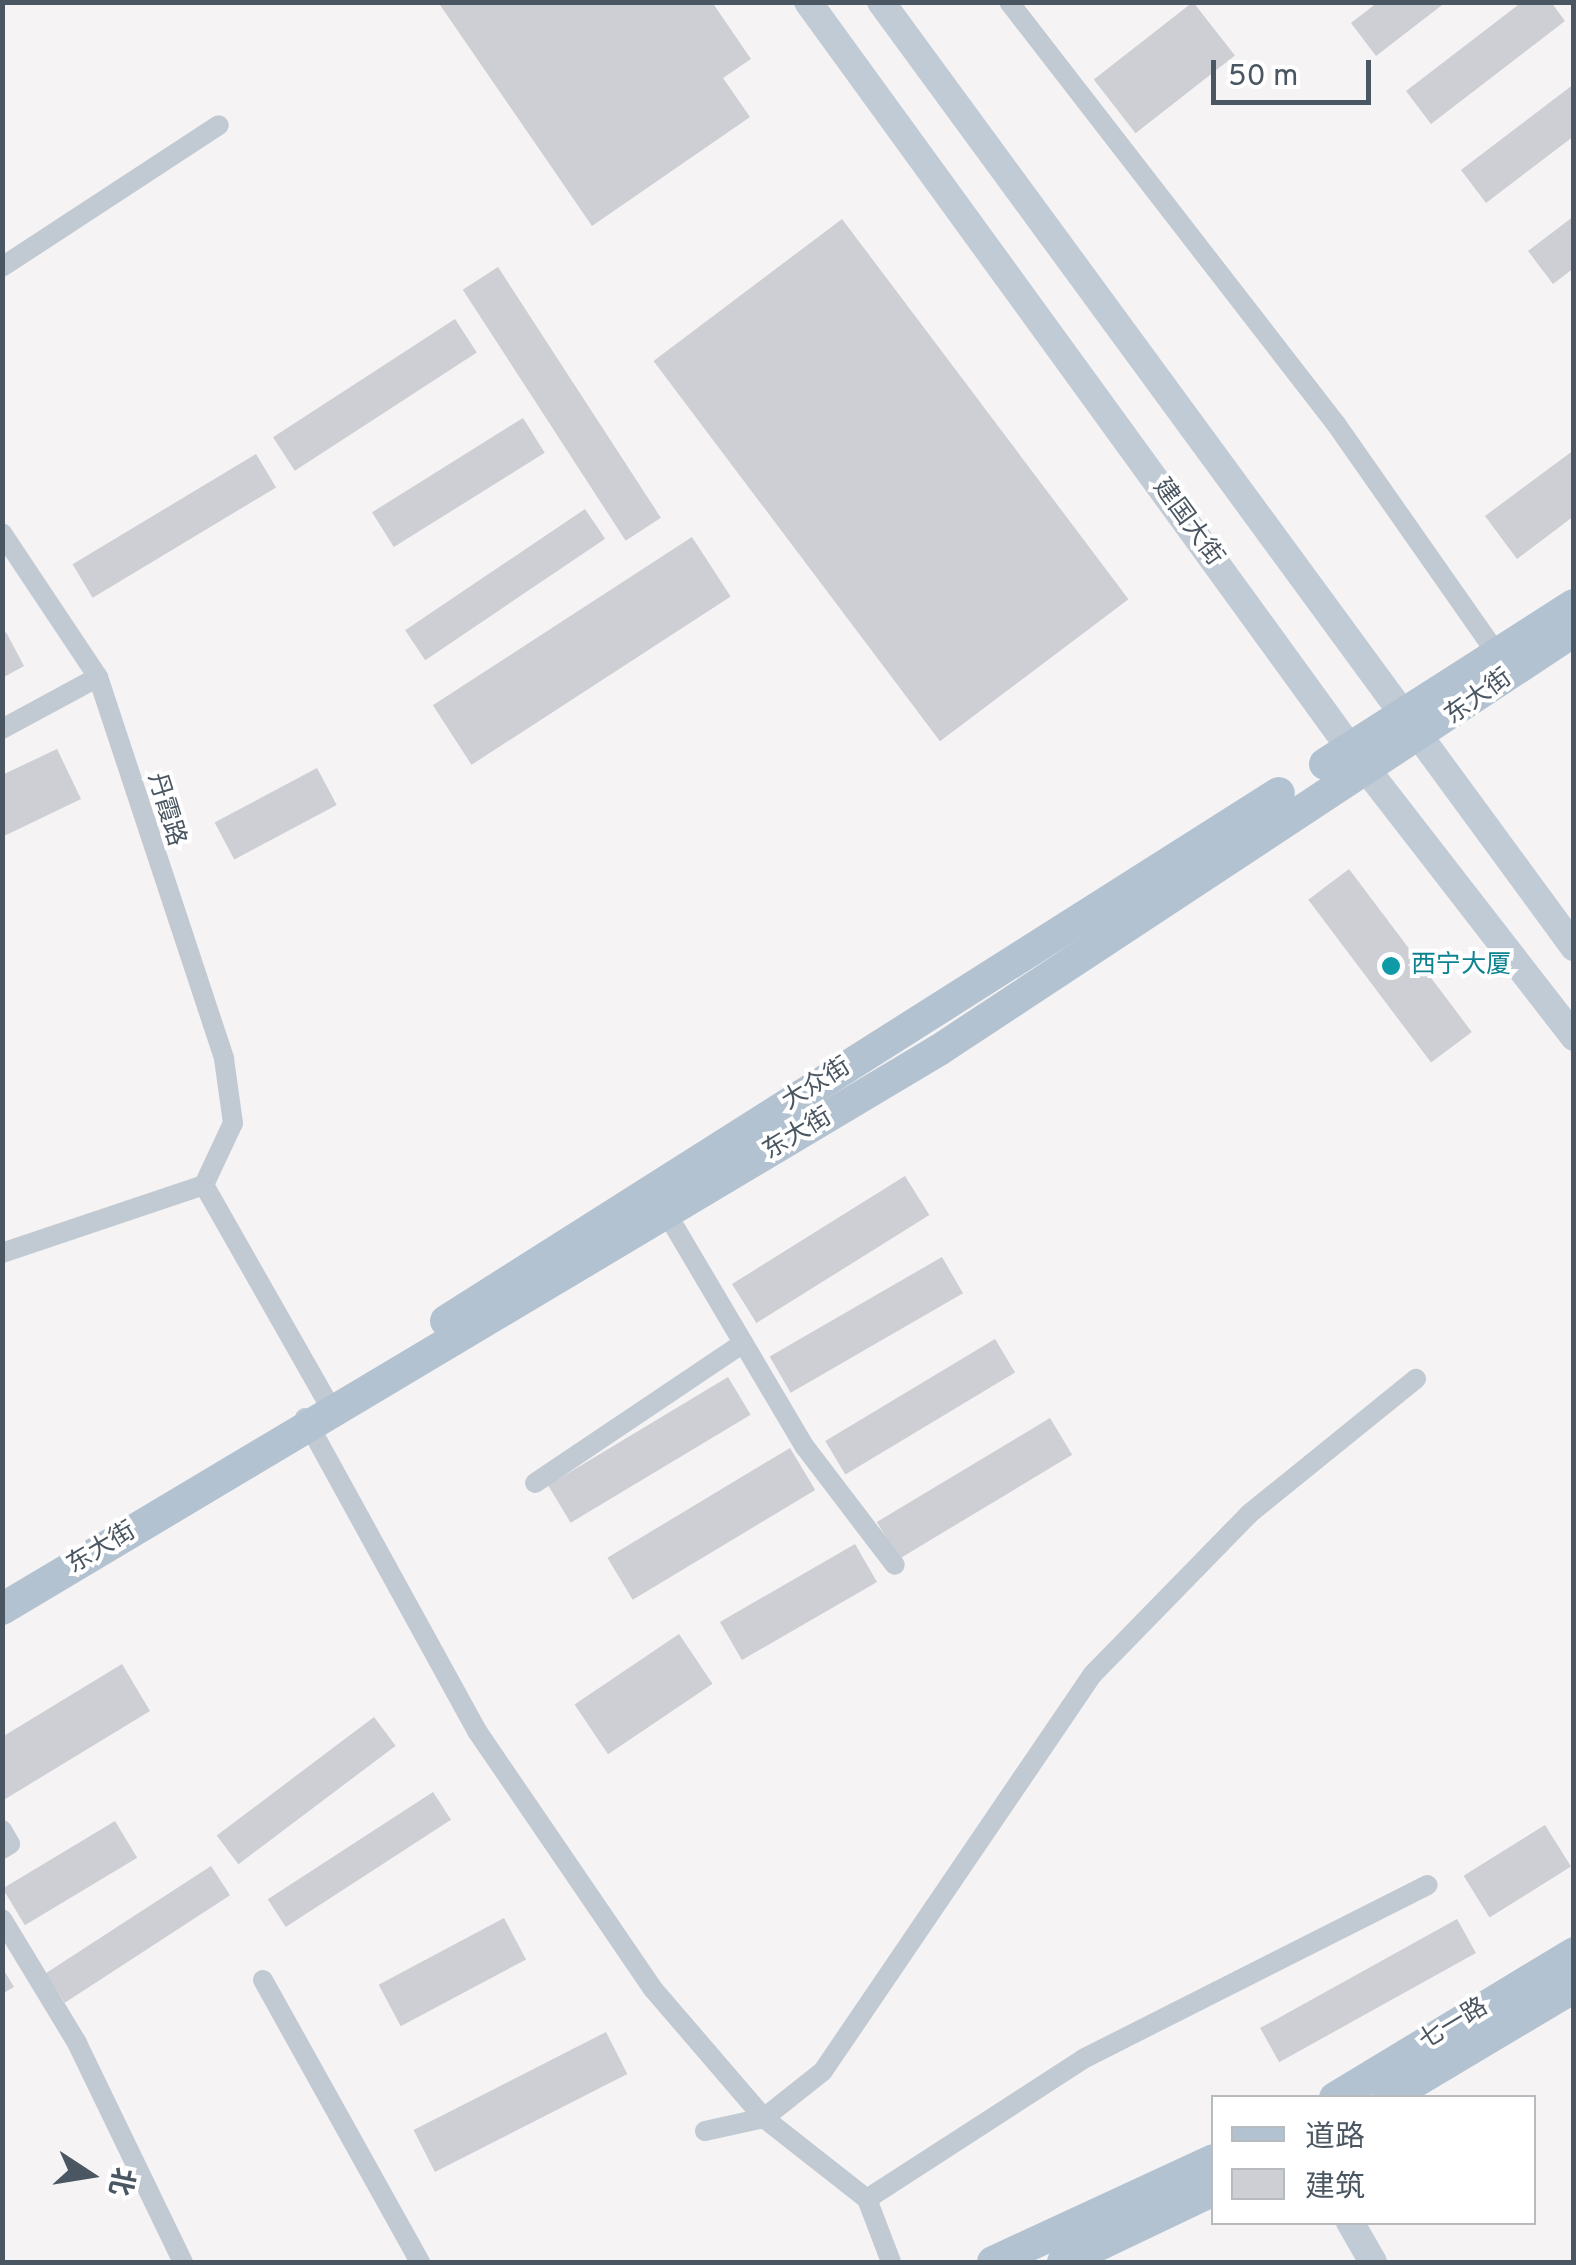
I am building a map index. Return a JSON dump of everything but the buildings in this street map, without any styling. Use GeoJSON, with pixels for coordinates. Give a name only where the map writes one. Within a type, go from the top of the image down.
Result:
{"type":"FeatureCollection","features":[{"type":"Feature","properties":{"kind":"main road"},"geometry":{"type":"LineString","coordinates":[[1410,730],[1498,655],[1574,605]]}},
{"type":"Feature","properties":{"kind":"main road","name":"东大街"},"geometry":{"type":"LineString","coordinates":[[2,1609],[312,1412],[667,1214],[939,1050],[1357,756],[1410,730],[1574,631]]}},
{"type":"Feature","properties":{"kind":"main road","name":"大众街"},"geometry":{"type":"LineString","coordinates":[[2,1585],[312,1412],[1357,756]]}},
{"type":"Feature","properties":{"kind":"main road","name":"七一路"},"geometry":{"type":"LineString","coordinates":[[1340,2095],[1574,1953]]}},
{"type":"Feature","properties":{"kind":"main road","name":"七一路"},"geometry":{"type":"LineString","coordinates":[[1393,2095],[1574,1987]]}},
{"type":"Feature","properties":{"kind":"main road"},"geometry":{"type":"LineString","coordinates":[[993,2262],[1211,2161]]}},
{"type":"Feature","properties":{"kind":"main road"},"geometry":{"type":"LineString","coordinates":[[1063,2262],[1211,2191]]}},
{"type":"Feature","properties":{"kind":"street","name":"建国大街"},"geometry":{"type":"LineString","coordinates":[[808,2],[1357,756],[1574,1037]]}},
{"type":"Feature","properties":{"kind":"street"},"geometry":{"type":"LineString","coordinates":[[881,2],[1410,730],[1574,947]]}},
{"type":"Feature","properties":{"kind":"street"},"geometry":{"type":"LineString","coordinates":[[1009,2],[1336,424],[1498,655]]}},
{"type":"Feature","properties":{"kind":"street"},"geometry":{"type":"LineString","coordinates":[[2,266],[219,125]]}},
{"type":"Feature","properties":{"kind":"street","name":"丹霞路"},"geometry":{"type":"LineString","coordinates":[[2,533],[98,677],[224,1059],[233,1124],[204,1185]]}},
{"type":"Feature","properties":{"kind":"street"},"geometry":{"type":"LineString","coordinates":[[2,728],[98,677]]}},
{"type":"Feature","properties":{"kind":"street"},"geometry":{"type":"LineString","coordinates":[[2,1253],[204,1185],[312,1412],[477,1731],[652,1988],[764,2118],[867,2199],[891,2262]]}},
{"type":"Feature","properties":{"kind":"street"},"geometry":{"type":"LineString","coordinates":[[667,1214],[814,1460],[895,1565]]}},
{"type":"Feature","properties":{"kind":"street"},"geometry":{"type":"LineString","coordinates":[[535,1483],[743,1343]]}},
{"type":"Feature","properties":{"kind":"street"},"geometry":{"type":"LineString","coordinates":[[705,2131],[764,2118],[822,2071],[1094,1674],[1145,1615],[1250,1514],[1416,1379]]}},
{"type":"Feature","properties":{"kind":"street"},"geometry":{"type":"LineString","coordinates":[[2,1830],[10,1844],[2,1849]]}},
{"type":"Feature","properties":{"kind":"street"},"geometry":{"type":"LineString","coordinates":[[867,2199],[1083,2059],[1427,1886]]}},
{"type":"Feature","properties":{"kind":"street"},"geometry":{"type":"LineString","coordinates":[[2,1919],[77,2043],[183,2262]]}},
{"type":"Feature","properties":{"kind":"street"},"geometry":{"type":"LineString","coordinates":[[263,1980],[420,2262]]}},
{"type":"Feature","properties":{"kind":"street"},"geometry":{"type":"LineString","coordinates":[[1352,2225],[1373,2262]]}},
{"type":"Feature","properties":{"kind":"place","name":"西宁大厦"},"geometry":{"type":"Point","coordinates":[1391,966]}}]}
